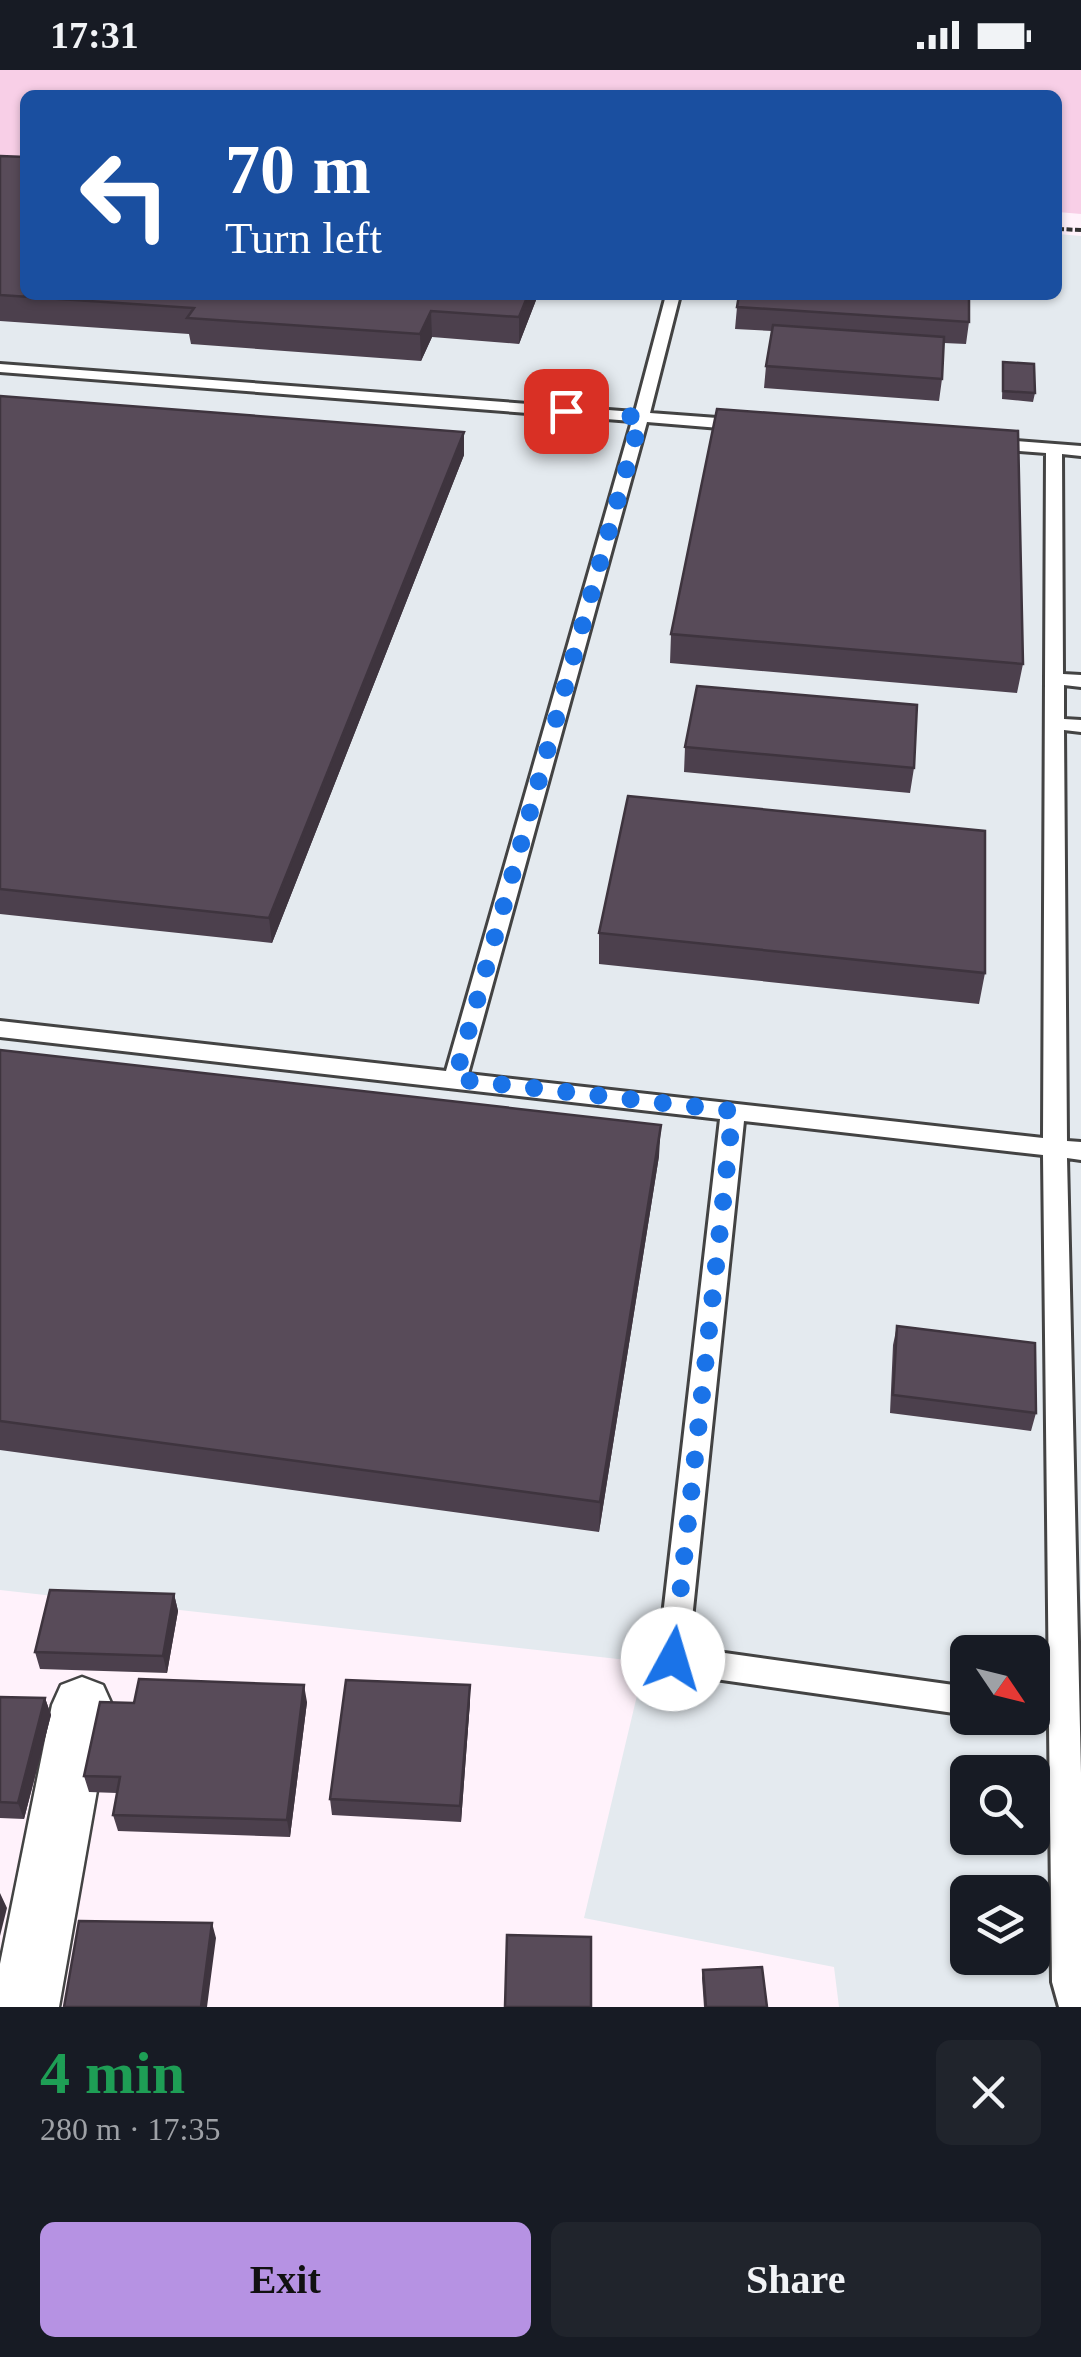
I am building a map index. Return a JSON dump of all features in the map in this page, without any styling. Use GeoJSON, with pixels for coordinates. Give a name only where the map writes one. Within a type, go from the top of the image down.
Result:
{"type":"FeatureCollection","features":[{"type":"Feature","properties":{"kind":"street"},"geometry":{"type":"LineString","coordinates":[[25,2007],[82,1705]]}},
{"type":"Feature","properties":{"kind":"lane"},"geometry":{"type":"LineString","coordinates":[[455,1079],[672,300]]}},
{"type":"Feature","properties":{"kind":"lane"},"geometry":{"type":"LineString","coordinates":[[0,368],[759,426]]}},
{"type":"Feature","properties":{"kind":"lane"},"geometry":{"type":"LineString","coordinates":[[976,443],[1081,451]]}},
{"type":"Feature","properties":{"kind":"lane"},"geometry":{"type":"LineString","coordinates":[[1054,449],[1054,724],[1068,1150],[1064,1714],[1069,1982],[1076,2007]]}},
{"type":"Feature","properties":{"kind":"lane"},"geometry":{"type":"LineString","coordinates":[[1054,679],[1081,681]]}},
{"type":"Feature","properties":{"kind":"lane"},"geometry":{"type":"LineString","coordinates":[[1054,724],[1081,726]]}},
{"type":"Feature","properties":{"kind":"lane"},"geometry":{"type":"LineString","coordinates":[[0,1029],[1068,1150]]}},
{"type":"Feature","properties":{"kind":"lane"},"geometry":{"type":"LineString","coordinates":[[733,1111],[673,1659],[950,1698]]}},
{"type":"Feature","properties":{"kind":"lane"},"geometry":{"type":"LineString","coordinates":[[1050,1712],[1064,1714]]}},
{"type":"Feature","properties":{"kind":"shaded area"},"geometry":{"type":"Polygon","coordinates":[[[0,70],[1081,70],[1081,214],[1062,212],[1062,90],[20,90],[20,170],[0,168],[0,70]]]}},
{"type":"Feature","properties":{"kind":"shaded area"},"geometry":{"type":"Polygon","coordinates":[[[0,168],[20,270],[20,300],[1062,300],[1062,234],[1081,236],[1081,2007],[839,2007],[834,1967],[584,1918],[645,1662],[0,1590],[0,168]]]}},
{"type":"Feature","properties":{"kind":"building"},"geometry":{"type":"Polygon","coordinates":[[[0,156],[20,157],[20,296],[0,295],[0,156]]]}},
{"type":"Feature","properties":{"kind":"building"},"geometry":{"type":"Polygon","coordinates":[[[75,300],[526,300],[519,317],[431,311],[420,334],[187,318],[194,308],[75,300]]]}},
{"type":"Feature","properties":{"kind":"building"},"geometry":{"type":"Polygon","coordinates":[[[738,300],[969,300],[969,322],[737,307],[738,300]]]}},
{"type":"Feature","properties":{"kind":"building"},"geometry":{"type":"Polygon","coordinates":[[[773,325],[944,337],[942,379],[766,366],[773,325]]]}},
{"type":"Feature","properties":{"kind":"building"},"geometry":{"type":"Polygon","coordinates":[[[1003,362],[1034,364],[1035,393],[1003,391],[1003,362]]]}},
{"type":"Feature","properties":{"kind":"building"},"geometry":{"type":"Polygon","coordinates":[[[0,396],[464,432],[269,918],[0,889],[0,396]]]}},
{"type":"Feature","properties":{"kind":"building"},"geometry":{"type":"Polygon","coordinates":[[[717,409],[1018,431],[1023,664],[671,634],[717,409]]]}},
{"type":"Feature","properties":{"kind":"building"},"geometry":{"type":"Polygon","coordinates":[[[697,686],[917,705],[914,768],[685,747],[697,686]]]}},
{"type":"Feature","properties":{"kind":"building"},"geometry":{"type":"Polygon","coordinates":[[[628,796],[985,831],[985,973],[599,933],[628,796]]]}},
{"type":"Feature","properties":{"kind":"building"},"geometry":{"type":"Polygon","coordinates":[[[0,1050],[661,1125],[600,1502],[0,1421],[0,1050]]]}},
{"type":"Feature","properties":{"kind":"building"},"geometry":{"type":"Polygon","coordinates":[[[897,1326],[1035,1343],[1036,1413],[893,1395],[897,1326]]]}},
{"type":"Feature","properties":{"kind":"building"},"geometry":{"type":"Polygon","coordinates":[[[50,1590],[174,1594],[163,1656],[35,1652],[50,1590]]]}},
{"type":"Feature","properties":{"kind":"building"},"geometry":{"type":"Polygon","coordinates":[[[139,1679],[304,1685],[287,1820],[113,1815],[120,1777],[84,1776],[100,1702],[134,1703],[139,1679]]]}},
{"type":"Feature","properties":{"kind":"building"},"geometry":{"type":"Polygon","coordinates":[[[346,1680],[470,1685],[460,1806],[330,1799],[346,1680]]]}},
{"type":"Feature","properties":{"kind":"building"},"geometry":{"type":"Polygon","coordinates":[[[0,1697],[45,1698],[18,1803],[0,1802],[0,1697]]]}},
{"type":"Feature","properties":{"kind":"building"},"geometry":{"type":"Polygon","coordinates":[[[79,1921],[212,1923],[201,2007],[64,2007],[79,1921]]]}},
{"type":"Feature","properties":{"kind":"building"},"geometry":{"type":"Polygon","coordinates":[[[507,1935],[591,1937],[591,2007],[505,2007],[507,1935]]]}},
{"type":"Feature","properties":{"kind":"building"},"geometry":{"type":"Polygon","coordinates":[[[762,1967],[767,2007],[706,2007],[703,1970],[762,1967]]]}},
{"type":"Feature","properties":{"kind":"route"},"geometry":{"type":"LineString","coordinates":[[566,411],[641,417],[455,1079],[733,1111],[673,1659]]}}]}
